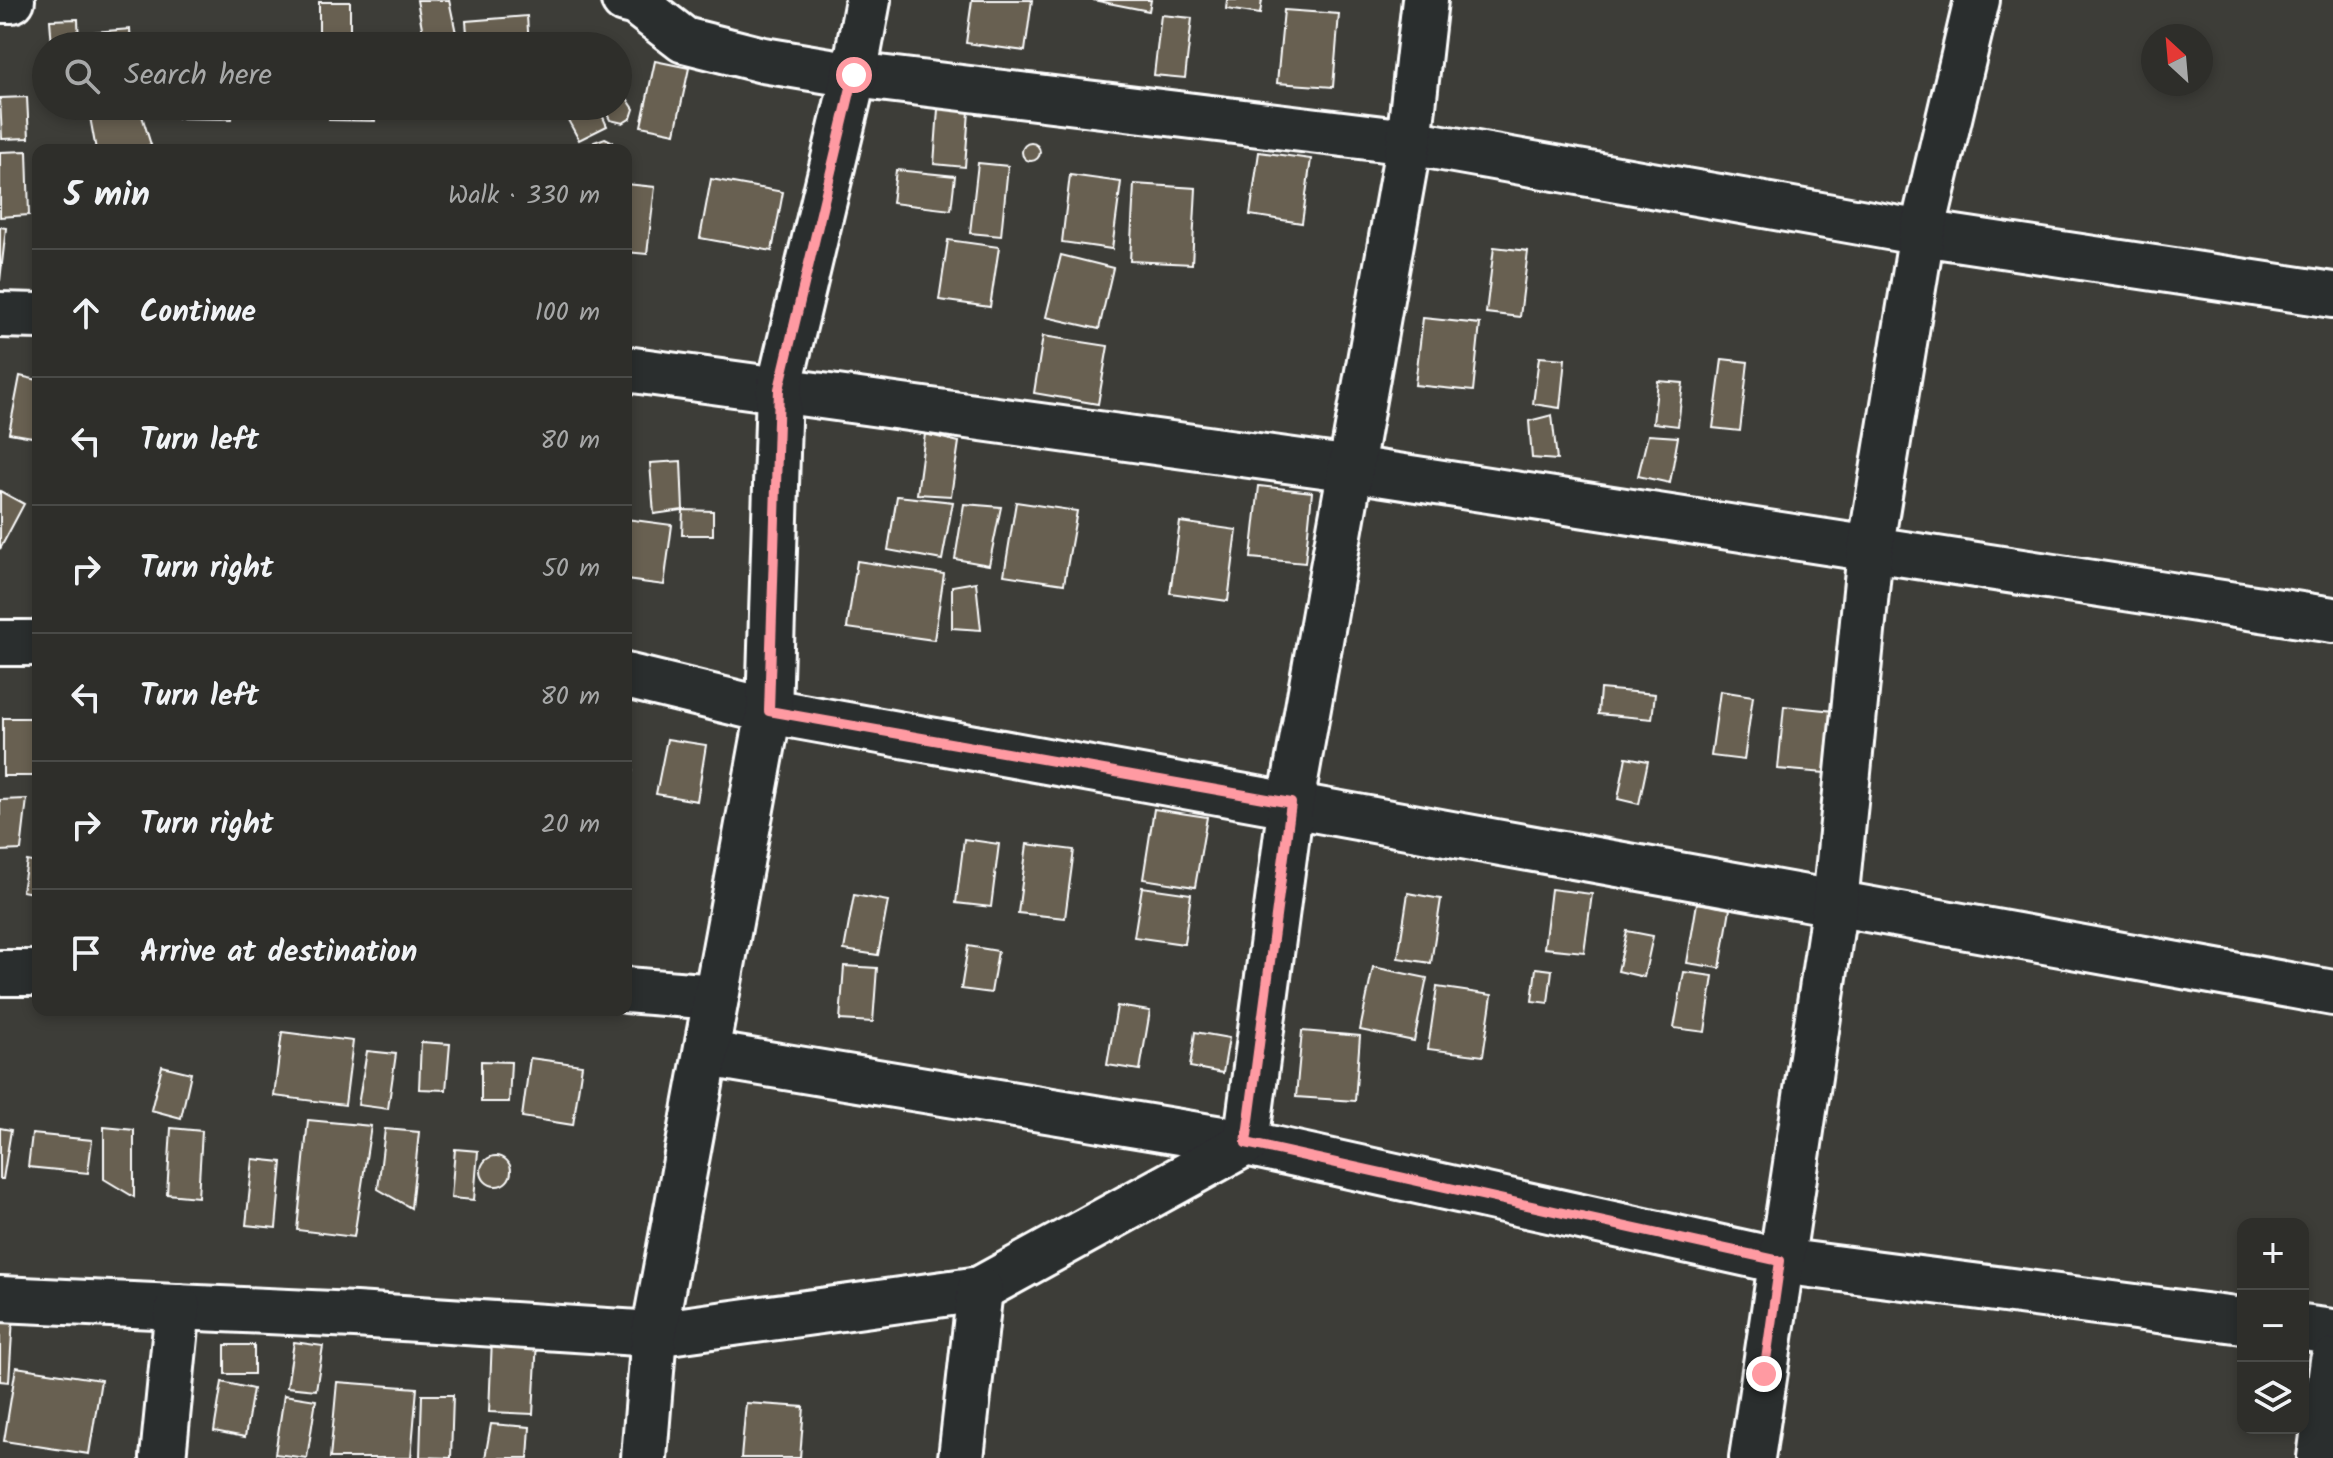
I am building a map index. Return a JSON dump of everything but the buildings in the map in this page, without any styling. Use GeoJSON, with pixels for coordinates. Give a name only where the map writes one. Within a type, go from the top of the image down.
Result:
{"type":"FeatureCollection","features":[{"type":"Feature","properties":{"kind":"street"},"geometry":{"type":"LineString","coordinates":[[0,0],[12,0]]}},
{"type":"Feature","properties":{"kind":"street"},"geometry":{"type":"LineString","coordinates":[[624,0],[636,3],[684,40],[763,60],[854,75],[1409,142],[1922,233],[2333,295]]}},
{"type":"Feature","properties":{"kind":"street"},"geometry":{"type":"LineString","coordinates":[[644,1458],[654,1334],[769,711],[779,389],[854,75],[868,0]]}},
{"type":"Feature","properties":{"kind":"street"},"geometry":{"type":"LineString","coordinates":[[1246,1143],[1291,803],[1409,142],[1425,0]]}},
{"type":"Feature","properties":{"kind":"street"},"geometry":{"type":"LineString","coordinates":[[1752,1458],[1835,903],[1870,551],[1922,233],[1977,0]]}},
{"type":"Feature","properties":{"kind":"street"},"geometry":{"type":"LineString","coordinates":[[0,315],[32,316]]}},
{"type":"Feature","properties":{"kind":"street"},"geometry":{"type":"LineString","coordinates":[[632,370],[1352,469],[2333,620]]}},
{"type":"Feature","properties":{"kind":"street"},"geometry":{"type":"LineString","coordinates":[[0,643],[32,643]]}},
{"type":"Feature","properties":{"kind":"street"},"geometry":{"type":"LineString","coordinates":[[632,677],[769,711],[2333,993]]}},
{"type":"Feature","properties":{"kind":"street"},"geometry":{"type":"LineString","coordinates":[[0,973],[32,973]]}},
{"type":"Feature","properties":{"kind":"street"},"geometry":{"type":"LineString","coordinates":[[632,990],[716,997]]}},
{"type":"Feature","properties":{"kind":"street"},"geometry":{"type":"LineString","coordinates":[[707,1054],[1246,1143],[1780,1261],[2237,1320]]}},
{"type":"Feature","properties":{"kind":"street"},"geometry":{"type":"LineString","coordinates":[[0,1299],[654,1334],[980,1289],[1246,1143]]}},
{"type":"Feature","properties":{"kind":"street"},"geometry":{"type":"LineString","coordinates":[[961,1458],[980,1289]]}},
{"type":"Feature","properties":{"kind":"street"},"geometry":{"type":"LineString","coordinates":[[163,1458],[178,1307]]}},
{"type":"Feature","properties":{"kind":"street"},"geometry":{"type":"LineString","coordinates":[[2309,1329],[2333,1332]]}},
{"type":"Feature","properties":{"kind":"street"},"geometry":{"type":"LineString","coordinates":[[2320,1458],[2333,1361]]}},
{"type":"Feature","properties":{"kind":"route"},"geometry":{"type":"LineString","coordinates":[[854,75],[779,389],[769,711],[1291,803],[1246,1143],[1780,1261],[1764,1374]]}}]}
